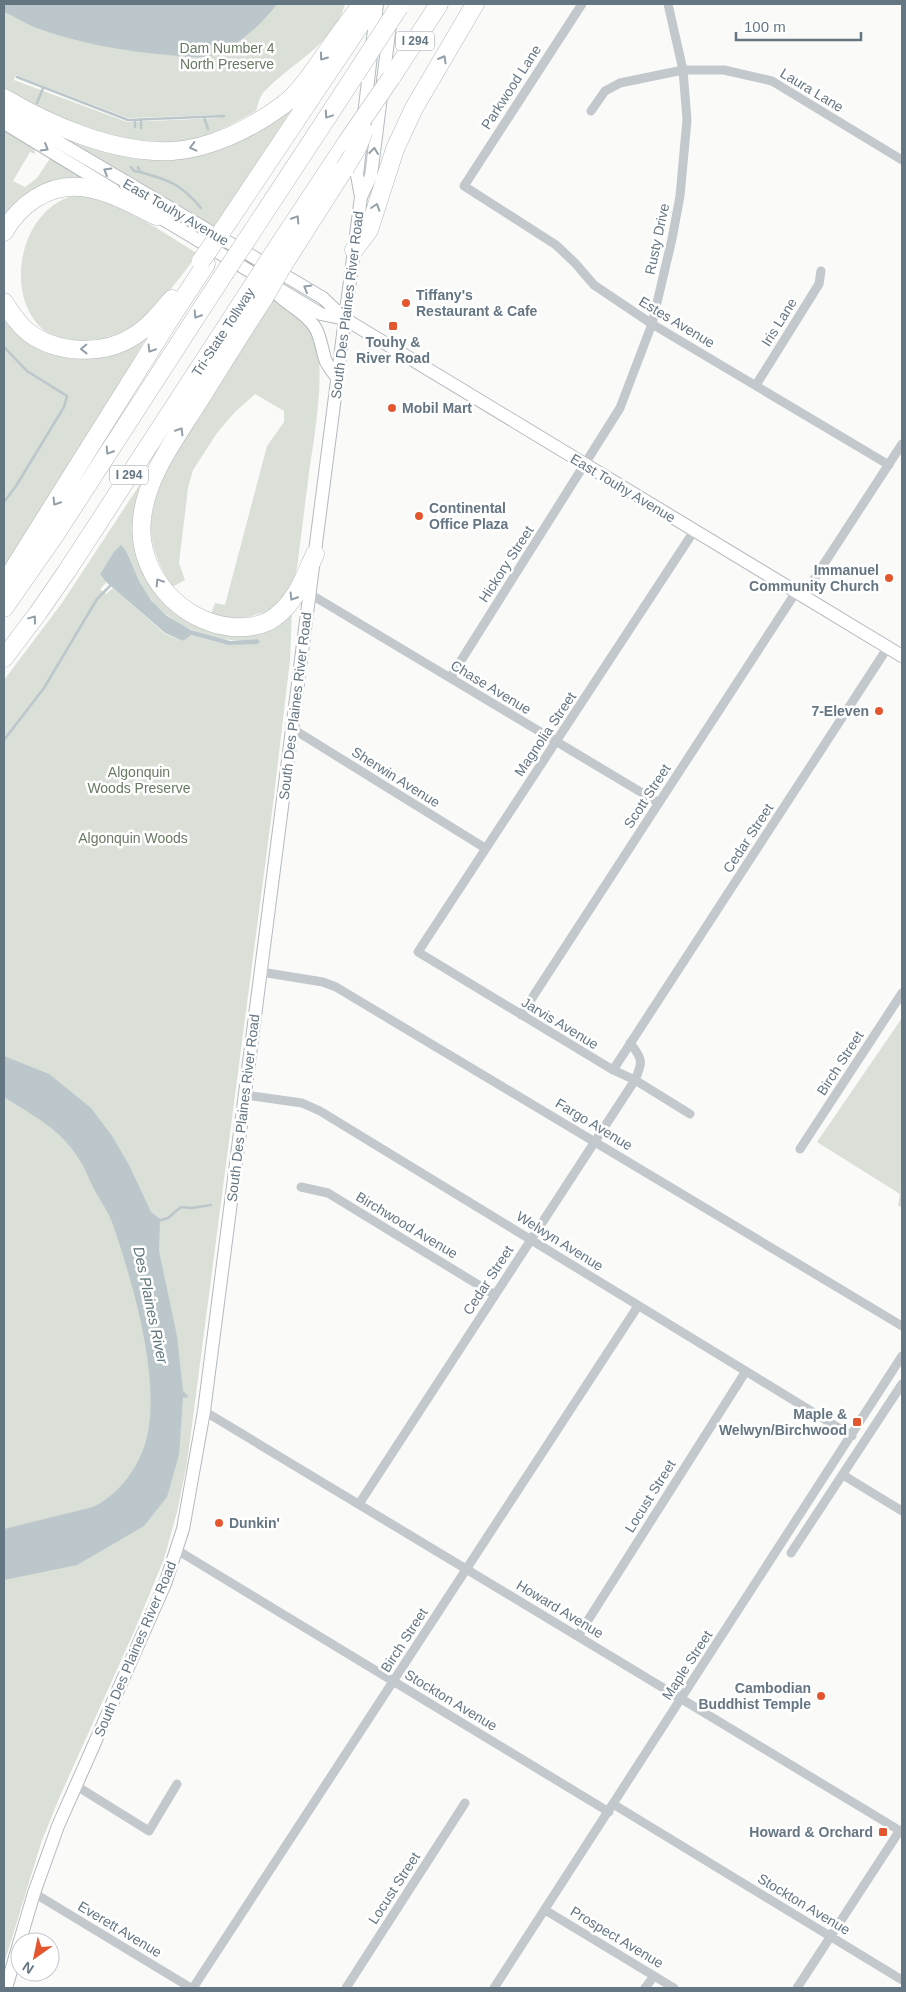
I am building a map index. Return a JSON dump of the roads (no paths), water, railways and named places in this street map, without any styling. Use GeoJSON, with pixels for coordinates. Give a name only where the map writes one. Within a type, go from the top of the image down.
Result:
{"type":"FeatureCollection","features":[{"type":"Feature","properties":{"kind":"highway"},"geometry":{"type":"LineString","coordinates":[[4,98],[71,130],[115,144],[150,151],[173,151],[195,147],[239,132],[283,105],[310,75],[362,4]]}},
{"type":"Feature","properties":{"kind":"highway"},"geometry":{"type":"LineString","coordinates":[[4,584],[204,262],[283,150],[304,110],[376,4]]}},
{"type":"Feature","properties":{"kind":"highway","name":"Tri-State Tollway"},"geometry":{"type":"LineString","coordinates":[[4,658],[38,613],[276,264],[347,142],[376,102],[439,4]]}},
{"type":"Feature","properties":{"kind":"highway"},"geometry":{"type":"LineString","coordinates":[[354,250],[369,230],[395,149],[414,108],[475,4]]}},
{"type":"Feature","properties":{"kind":"highway","name":"I 294"},"geometry":{"type":"LineString","coordinates":[[4,608],[60,526],[355,75],[398,5]]}},
{"type":"Feature","properties":{"kind":"highway"},"geometry":{"type":"LineString","coordinates":[[276,264],[357,148],[376,102]]}},
{"type":"Feature","properties":{"kind":"highway"},"geometry":{"type":"LineString","coordinates":[[4,232],[19,210],[30,202],[48,192],[71,187],[94,190],[118,198],[157,216]]}},
{"type":"Feature","properties":{"kind":"highway"},"geometry":{"type":"LineString","coordinates":[[4,302],[21,326],[29,333],[51,344],[84,350],[111,347],[143,330],[204,262]]}},
{"type":"Feature","properties":{"kind":"highway"},"geometry":{"type":"LineString","coordinates":[[259,289],[164,456],[144,506],[142,520],[144,548],[156,577],[175,602],[190,614],[207,622],[239,628],[264,623],[274,618],[283,610],[294,596],[316,554]]}},
{"type":"Feature","properties":{"kind":"main road","name":"South Des Plaines River Road"},"geometry":{"type":"LineString","coordinates":[[6,1988],[34,1893],[58,1826],[156,1607],[183,1529],[204,1410],[316,554],[361,197],[357,175],[376,4]]}},
{"type":"Feature","properties":{"kind":"main road","name":"South Des Plaines River Road"},"geometry":{"type":"LineString","coordinates":[[361,197],[371,176],[398,5]]}},
{"type":"Feature","properties":{"kind":"main road","name":"East Touhy Avenue"},"geometry":{"type":"LineString","coordinates":[[4,110],[323,298],[345,319],[902,656]]}},
{"type":"Feature","properties":{"kind":"main road","name":"East Touhy Avenue"},"geometry":{"type":"LineString","coordinates":[[4,123],[157,216],[259,289],[322,314],[345,319]]}},
{"type":"Feature","properties":{"kind":"main road"},"geometry":{"type":"LineString","coordinates":[[259,289],[283,301],[305,316],[315,328],[323,347],[325,361],[338,380]]}},
{"type":"Feature","properties":{"kind":"street","name":"Parkwood Lane"},"geometry":{"type":"LineString","coordinates":[[464,186],[582,4]]}},
{"type":"Feature","properties":{"kind":"street","name":"Rusty Drive"},"geometry":{"type":"LineString","coordinates":[[585,465],[620,408],[652,324],[680,196],[687,120],[683,70],[668,4]]}},
{"type":"Feature","properties":{"kind":"street","name":"Laura Lane"},"geometry":{"type":"LineString","coordinates":[[591,111],[605,91],[620,82],[683,70],[724,70],[772,81],[902,160]]}},
{"type":"Feature","properties":{"kind":"street","name":"Estes Avenue"},"geometry":{"type":"LineString","coordinates":[[464,186],[556,245],[576,263],[594,285],[652,324],[889,465]]}},
{"type":"Feature","properties":{"kind":"street","name":"Iris Lane"},"geometry":{"type":"LineString","coordinates":[[756,385],[819,284],[821,271]]}},
{"type":"Feature","properties":{"kind":"street","name":"Scott Street"},"geometry":{"type":"LineString","coordinates":[[521,1015],[659,803],[902,444]]}},
{"type":"Feature","properties":{"kind":"street","name":"Hickory Street"},"geometry":{"type":"LineString","coordinates":[[450,678],[585,465]]}},
{"type":"Feature","properties":{"kind":"street","name":"Magnolia Street"},"geometry":{"type":"LineString","coordinates":[[418,952],[694,531]]}},
{"type":"Feature","properties":{"kind":"street","name":"Chase Avenue"},"geometry":{"type":"LineString","coordinates":[[310,594],[659,803]]}},
{"type":"Feature","properties":{"kind":"street","name":"Cedar Street"},"geometry":{"type":"LineString","coordinates":[[613,1070],[888,647]]}},
{"type":"Feature","properties":{"kind":"street","name":"Sherwin Avenue"},"geometry":{"type":"LineString","coordinates":[[293,729],[485,848]]}},
{"type":"Feature","properties":{"kind":"street","name":"Jarvis Avenue"},"geometry":{"type":"LineString","coordinates":[[418,952],[613,1070],[635,1080],[690,1114]]}},
{"type":"Feature","properties":{"kind":"street","name":"Fargo Avenue"},"geometry":{"type":"LineString","coordinates":[[261,972],[323,982],[336,987],[902,1326]]}},
{"type":"Feature","properties":{"kind":"street","name":"Birch Street"},"geometry":{"type":"LineString","coordinates":[[800,1149],[902,993]]}},
{"type":"Feature","properties":{"kind":"street","name":"Cedar Street"},"geometry":{"type":"LineString","coordinates":[[359,1504],[635,1080],[642,1066],[640,1055],[630,1043]]}},
{"type":"Feature","properties":{"kind":"street","name":"Welwyn Avenue"},"geometry":{"type":"LineString","coordinates":[[245,1095],[302,1103],[320,1110],[852,1436]]}},
{"type":"Feature","properties":{"kind":"street","name":"Birchwood Avenue"},"geometry":{"type":"LineString","coordinates":[[300,1187],[328,1194],[495,1295]]}},
{"type":"Feature","properties":{"kind":"street","name":"Birch Street"},"geometry":{"type":"LineString","coordinates":[[192,1988],[638,1306]]}},
{"type":"Feature","properties":{"kind":"street","name":"Maple Street"},"geometry":{"type":"LineString","coordinates":[[494,1988],[902,1356]]}},
{"type":"Feature","properties":{"kind":"street","name":"Locust Street"},"geometry":{"type":"LineString","coordinates":[[578,1636],[746,1371]]}},
{"type":"Feature","properties":{"kind":"street"},"geometry":{"type":"LineString","coordinates":[[791,1553],[902,1384]]}},
{"type":"Feature","properties":{"kind":"street","name":"Howard Avenue"},"geometry":{"type":"LineString","coordinates":[[204,1410],[901,1831]]}},
{"type":"Feature","properties":{"kind":"street"},"geometry":{"type":"LineString","coordinates":[[843,1475],[902,1511]]}},
{"type":"Feature","properties":{"kind":"street","name":"Stockton Avenue"},"geometry":{"type":"LineString","coordinates":[[177,1550],[394,1680],[831,1936],[902,1980]]}},
{"type":"Feature","properties":{"kind":"street"},"geometry":{"type":"LineString","coordinates":[[75,1785],[149,1831],[177,1784]]}},
{"type":"Feature","properties":{"kind":"street","name":"Locust Street"},"geometry":{"type":"LineString","coordinates":[[346,1988],[465,1803]]}},
{"type":"Feature","properties":{"kind":"street"},"geometry":{"type":"LineString","coordinates":[[797,1988],[901,1831]]}},
{"type":"Feature","properties":{"kind":"street","name":"Everett Avenue"},"geometry":{"type":"LineString","coordinates":[[34,1893],[192,1988]]}},
{"type":"Feature","properties":{"kind":"street","name":"Prospect Avenue"},"geometry":{"type":"LineString","coordinates":[[545,1910],[674,1988]]}},
{"type":"Feature","properties":{"kind":"street"},"geometry":{"type":"LineString","coordinates":[[646,1988],[654,1976]]}},
{"type":"Feature","properties":{"kind":"water"},"geometry":{"type":"Polygon","coordinates":[[[4,4],[277,4],[257,26],[225,50],[211,56],[186,57],[100,46],[67,38],[34,27],[4,12],[4,4]]]}},
{"type":"Feature","properties":{"kind":"water"},"geometry":{"type":"Polygon","coordinates":[[[121,545],[126,551],[139,581],[151,600],[167,616],[191,630],[230,641],[258,639],[260,642],[257,644],[228,645],[191,635],[183,641],[165,633],[105,581],[100,574],[113,553],[121,545]]]}},
{"type":"Feature","properties":{"kind":"water","name":"Des Plaines River"},"geometry":{"type":"Polygon","coordinates":[[[4,1056],[49,1074],[91,1108],[112,1136],[129,1165],[151,1212],[160,1219],[159,1251],[177,1336],[183,1391],[188,1396],[187,1398],[183,1397],[179,1455],[167,1497],[144,1526],[77,1565],[4,1580],[4,1529],[93,1507],[112,1495],[128,1478],[144,1448],[147,1437],[150,1413],[150,1387],[147,1358],[136,1300],[110,1218],[72,1148],[55,1131],[4,1097],[4,1056]]]}},
{"type":"Feature","properties":{"kind":"waterway"},"geometry":{"type":"LineString","coordinates":[[17,77],[128,120],[224,116]]}},
{"type":"Feature","properties":{"kind":"waterway"},"geometry":{"type":"LineString","coordinates":[[37,103],[43,88]]}},
{"type":"Feature","properties":{"kind":"waterway"},"geometry":{"type":"LineString","coordinates":[[204,117],[208,129]]}},
{"type":"Feature","properties":{"kind":"waterway"},"geometry":{"type":"LineString","coordinates":[[141,119],[141,128]]}},
{"type":"Feature","properties":{"kind":"waterway"},"geometry":{"type":"LineString","coordinates":[[135,120],[135,127]]}},
{"type":"Feature","properties":{"kind":"waterway"},"geometry":{"type":"LineString","coordinates":[[131,167],[134,171],[140,172]]}},
{"type":"Feature","properties":{"kind":"waterway"},"geometry":{"type":"LineString","coordinates":[[138,167],[140,172],[181,188],[201,208]]}},
{"type":"Feature","properties":{"kind":"waterway"},"geometry":{"type":"LineString","coordinates":[[4,347],[27,371],[67,396],[64,407],[16,486],[4,502]]}},
{"type":"Feature","properties":{"kind":"waterway"},"geometry":{"type":"LineString","coordinates":[[4,740],[44,688],[97,599],[111,585]]}},
{"type":"Feature","properties":{"kind":"waterway"},"geometry":{"type":"LineString","coordinates":[[158,1221],[168,1218],[181,1207],[192,1208],[211,1205]]}},
{"type":"Feature","properties":{"kind":"place","name":"Tiffany's Restaurant & Cafe"},"geometry":{"type":"Point","coordinates":[406,303]}},
{"type":"Feature","properties":{"kind":"place","name":"Touhy & River Road"},"geometry":{"type":"Point","coordinates":[393,326]}},
{"type":"Feature","properties":{"kind":"place","name":"Mobil Mart"},"geometry":{"type":"Point","coordinates":[392,408]}},
{"type":"Feature","properties":{"kind":"place","name":"Continental Office Plaza"},"geometry":{"type":"Point","coordinates":[419,516]}},
{"type":"Feature","properties":{"kind":"place","name":"Immanuel Community Church"},"geometry":{"type":"Point","coordinates":[889,578]}},
{"type":"Feature","properties":{"kind":"place","name":"7-Eleven"},"geometry":{"type":"Point","coordinates":[879,711]}},
{"type":"Feature","properties":{"kind":"place","name":"Maple & Welwyn/Birchwood"},"geometry":{"type":"Point","coordinates":[857,1422]}},
{"type":"Feature","properties":{"kind":"place","name":"Dunkin'"},"geometry":{"type":"Point","coordinates":[219,1523]}},
{"type":"Feature","properties":{"kind":"place","name":"Cambodian Buddhist Temple"},"geometry":{"type":"Point","coordinates":[821,1696]}},
{"type":"Feature","properties":{"kind":"place","name":"Howard & Orchard"},"geometry":{"type":"Point","coordinates":[883,1832]}},
{"type":"Feature","properties":{"kind":"park label","name":"Dam Number 4 North Preserve"},"geometry":{"type":"Point","coordinates":[227,56]}},
{"type":"Feature","properties":{"kind":"park label","name":"Algonquin Woods Preserve"},"geometry":{"type":"Point","coordinates":[139,780]}},
{"type":"Feature","properties":{"kind":"park label","name":"Algonquin Woods"},"geometry":{"type":"Point","coordinates":[133,838]}}]}
